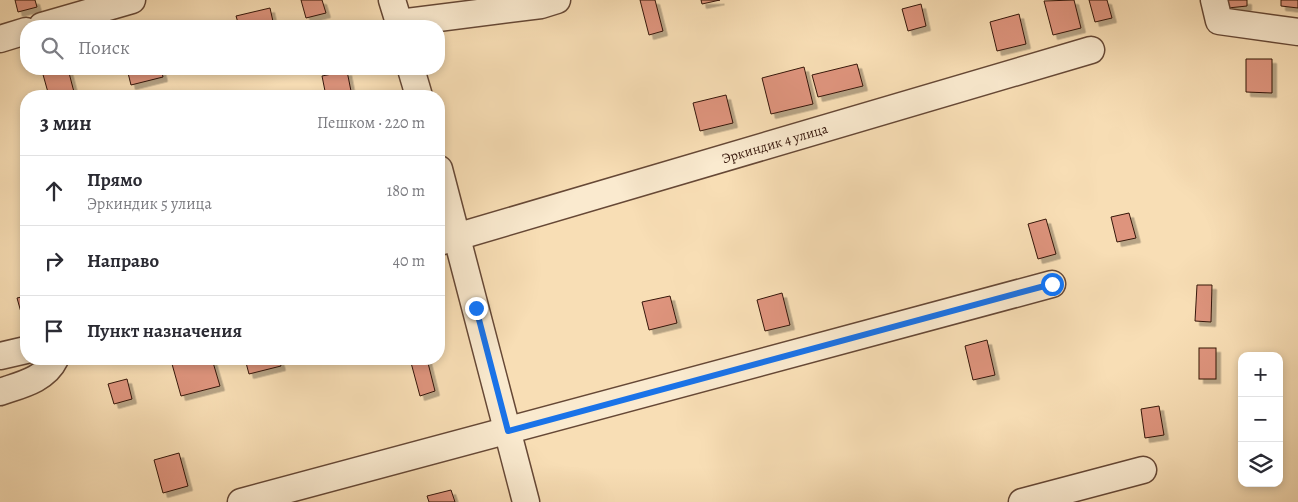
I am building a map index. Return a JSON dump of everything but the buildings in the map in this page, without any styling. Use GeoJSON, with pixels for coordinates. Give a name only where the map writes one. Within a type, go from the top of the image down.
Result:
{"type":"FeatureCollection","features":[{"type":"Feature","properties":{"kind":"street"},"geometry":{"type":"LineString","coordinates":[[63,20],[132,0]]}},
{"type":"Feature","properties":{"kind":"street"},"geometry":{"type":"LineString","coordinates":[[397,16],[541,5],[557,0]]}},
{"type":"Feature","properties":{"kind":"street"},"geometry":{"type":"LineString","coordinates":[[1214,0],[1219,21],[1298,32]]}},
{"type":"Feature","properties":{"kind":"street"},"geometry":{"type":"LineString","coordinates":[[0,38],[20,33]]}},
{"type":"Feature","properties":{"kind":"street","name":"Эркиндик 4 улица"},"geometry":{"type":"LineString","coordinates":[[448,239],[1091,50]]}},
{"type":"Feature","properties":{"kind":"street"},"geometry":{"type":"LineString","coordinates":[[413,75],[417,90]]}},
{"type":"Feature","properties":{"kind":"street"},"geometry":{"type":"LineString","coordinates":[[445,216],[448,239],[508,431],[526,502]]}},
{"type":"Feature","properties":{"kind":"street"},"geometry":{"type":"LineString","coordinates":[[241,502],[1052,284]]}},
{"type":"Feature","properties":{"kind":"street"},"geometry":{"type":"LineString","coordinates":[[0,356],[20,351]]}},
{"type":"Feature","properties":{"kind":"street"},"geometry":{"type":"LineString","coordinates":[[0,392],[38,378],[51,365]]}},
{"type":"Feature","properties":{"kind":"street"},"geometry":{"type":"LineString","coordinates":[[1022,502],[1143,470]]}},
{"type":"Feature","properties":{"kind":"route"},"geometry":{"type":"LineString","coordinates":[[476,308],[508,431],[1052,284]]}}]}
